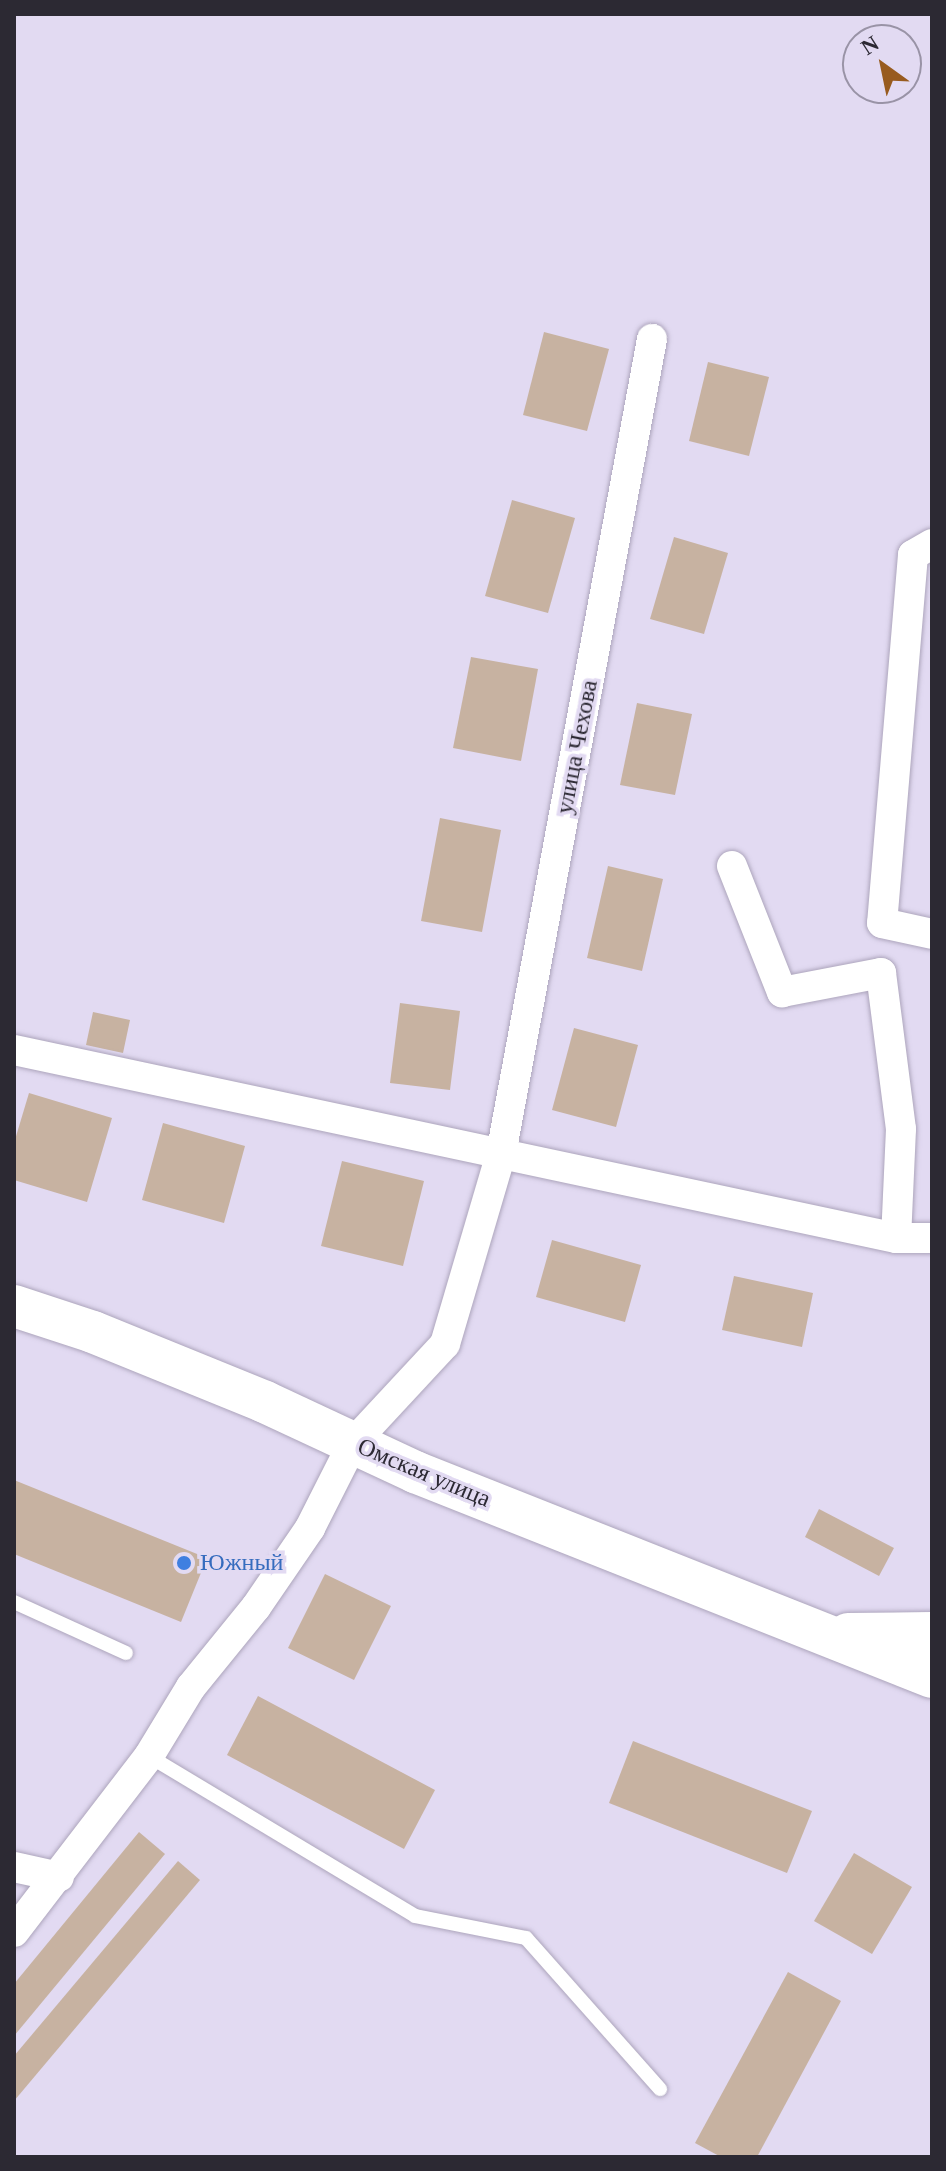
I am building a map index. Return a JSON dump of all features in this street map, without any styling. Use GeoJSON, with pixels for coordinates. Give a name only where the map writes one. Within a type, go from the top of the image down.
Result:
{"type":"FeatureCollection","features":[{"type":"Feature","properties":{"kind":"street","name":"улица Чехова"},"geometry":{"type":"LineString","coordinates":[[14,1932],[149,1756],[191,1687],[256,1607],[310,1528],[353,1443],[445,1344],[501,1154],[652,339]]}},
{"type":"Feature","properties":{"kind":"street"},"geometry":{"type":"LineString","coordinates":[[932,544],[913,555],[882,923],[932,934]]}},
{"type":"Feature","properties":{"kind":"street"},"geometry":{"type":"LineString","coordinates":[[732,866],[782,992],[881,973],[901,1129],[896,1238]]}},
{"type":"Feature","properties":{"kind":"street"},"geometry":{"type":"LineString","coordinates":[[14,1050],[896,1238],[932,1238]]}},
{"type":"Feature","properties":{"kind":"street","name":"Омская улица"},"geometry":{"type":"LineString","coordinates":[[14,1306],[122,1343],[353,1443],[835,1634],[932,1677]]}},
{"type":"Feature","properties":{"kind":"street"},"geometry":{"type":"LineString","coordinates":[[835,1634],[932,1633]]}},
{"type":"Feature","properties":{"kind":"street"},"geometry":{"type":"LineString","coordinates":[[14,1867],[59,1877]]}},
{"type":"Feature","properties":{"kind":"lane"},"geometry":{"type":"LineString","coordinates":[[14,1602],[126,1653]]}},
{"type":"Feature","properties":{"kind":"lane"},"geometry":{"type":"LineString","coordinates":[[149,1756],[415,1916],[526,1938],[660,2089]]}},
{"type":"Feature","properties":{"kind":"building"},"geometry":{"type":"Polygon","coordinates":[[[544,332],[609,349],[587,431],[523,415],[544,332]]]}},
{"type":"Feature","properties":{"kind":"building"},"geometry":{"type":"Polygon","coordinates":[[[708,362],[769,377],[749,456],[689,441],[708,362]]]}},
{"type":"Feature","properties":{"kind":"building"},"geometry":{"type":"Polygon","coordinates":[[[512,500],[575,518],[548,613],[485,596],[512,500]]]}},
{"type":"Feature","properties":{"kind":"building"},"geometry":{"type":"Polygon","coordinates":[[[674,537],[728,553],[704,634],[650,619],[674,537]]]}},
{"type":"Feature","properties":{"kind":"building"},"geometry":{"type":"Polygon","coordinates":[[[471,657],[538,669],[521,761],[453,748],[471,657]]]}},
{"type":"Feature","properties":{"kind":"building"},"geometry":{"type":"Polygon","coordinates":[[[637,703],[692,714],[675,795],[620,785],[637,703]]]}},
{"type":"Feature","properties":{"kind":"building"},"geometry":{"type":"Polygon","coordinates":[[[440,818],[501,830],[482,932],[421,921],[440,818]]]}},
{"type":"Feature","properties":{"kind":"building"},"geometry":{"type":"Polygon","coordinates":[[[608,866],[663,879],[642,971],[587,958],[608,866]]]}},
{"type":"Feature","properties":{"kind":"building"},"geometry":{"type":"Polygon","coordinates":[[[400,1003],[460,1011],[450,1090],[390,1083],[400,1003]]]}},
{"type":"Feature","properties":{"kind":"building"},"geometry":{"type":"Polygon","coordinates":[[[93,1012],[130,1020],[123,1053],[86,1045],[93,1012]]]}},
{"type":"Feature","properties":{"kind":"building"},"geometry":{"type":"Polygon","coordinates":[[[574,1028],[638,1045],[616,1127],[552,1110],[574,1028]]]}},
{"type":"Feature","properties":{"kind":"building"},"geometry":{"type":"Polygon","coordinates":[[[29,1093],[112,1118],[87,1202],[14,1180],[14,1143],[29,1093]]]}},
{"type":"Feature","properties":{"kind":"building"},"geometry":{"type":"Polygon","coordinates":[[[163,1123],[245,1146],[224,1223],[142,1200],[163,1123]]]}},
{"type":"Feature","properties":{"kind":"building"},"geometry":{"type":"Polygon","coordinates":[[[342,1161],[424,1181],[403,1266],[321,1246],[342,1161]]]}},
{"type":"Feature","properties":{"kind":"building"},"geometry":{"type":"Polygon","coordinates":[[[552,1240],[641,1265],[625,1322],[536,1297],[552,1240]]]}},
{"type":"Feature","properties":{"kind":"building"},"geometry":{"type":"Polygon","coordinates":[[[734,1276],[813,1293],[802,1347],[722,1330],[734,1276]]]}},
{"type":"Feature","properties":{"kind":"building"},"geometry":{"type":"Polygon","coordinates":[[[14,1480],[207,1558],[181,1622],[14,1554],[14,1480]]]}},
{"type":"Feature","properties":{"kind":"building"},"geometry":{"type":"Polygon","coordinates":[[[819,1509],[894,1548],[879,1576],[805,1537],[819,1509]]]}},
{"type":"Feature","properties":{"kind":"building"},"geometry":{"type":"Polygon","coordinates":[[[325,1574],[391,1606],[354,1680],[288,1648],[325,1574]]]}},
{"type":"Feature","properties":{"kind":"building"},"geometry":{"type":"Polygon","coordinates":[[[258,1696],[435,1790],[404,1849],[227,1755],[258,1696]]]}},
{"type":"Feature","properties":{"kind":"building"},"geometry":{"type":"Polygon","coordinates":[[[633,1741],[812,1811],[787,1873],[609,1803],[633,1741]]]}},
{"type":"Feature","properties":{"kind":"building"},"geometry":{"type":"Polygon","coordinates":[[[139,1832],[165,1854],[14,2036],[14,1984],[139,1832]]]}},
{"type":"Feature","properties":{"kind":"building"},"geometry":{"type":"Polygon","coordinates":[[[854,1853],[912,1887],[872,1954],[814,1921],[854,1853]]]}},
{"type":"Feature","properties":{"kind":"building"},"geometry":{"type":"Polygon","coordinates":[[[178,1861],[200,1880],[14,2101],[14,2056],[178,1861]]]}},
{"type":"Feature","properties":{"kind":"building"},"geometry":{"type":"Polygon","coordinates":[[[788,1972],[841,2001],[757,2157],[721,2157],[695,2143],[788,1972]]]}},
{"type":"Feature","properties":{"kind":"place","name":"Южный"},"geometry":{"type":"Point","coordinates":[184,1563]}}]}
